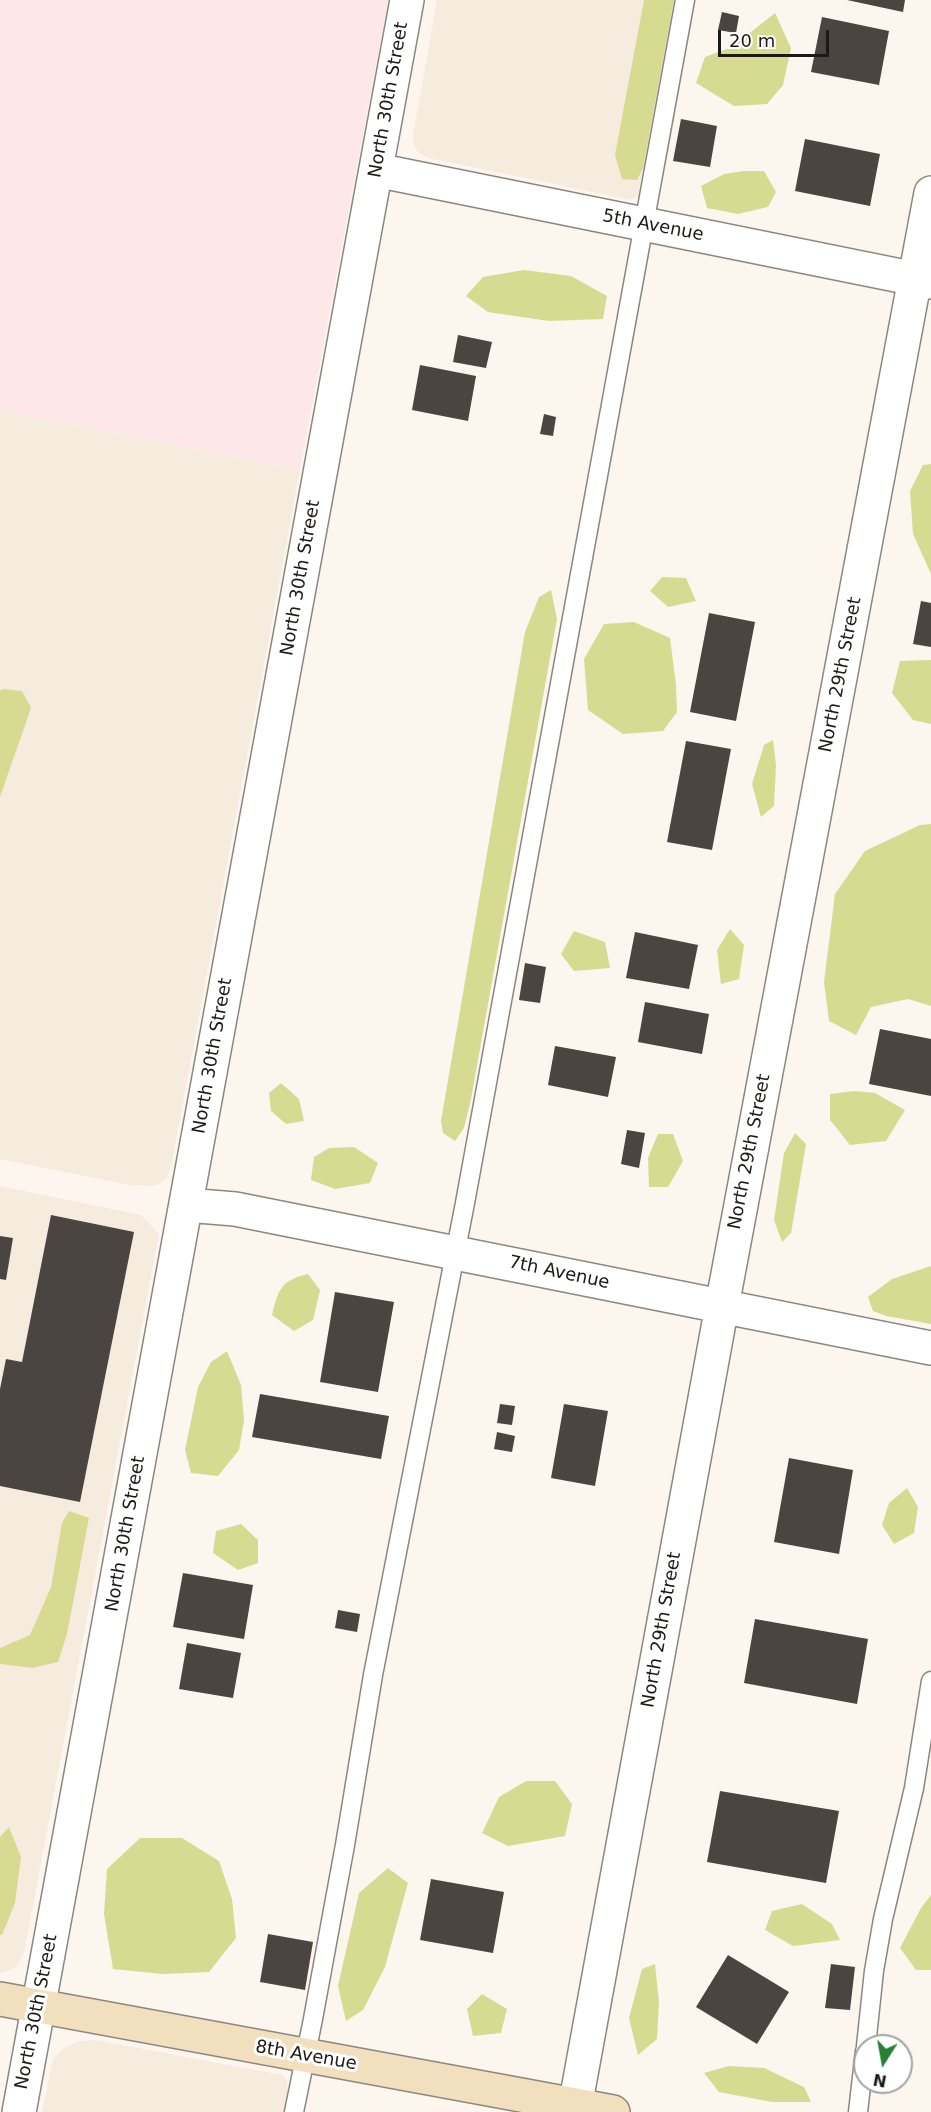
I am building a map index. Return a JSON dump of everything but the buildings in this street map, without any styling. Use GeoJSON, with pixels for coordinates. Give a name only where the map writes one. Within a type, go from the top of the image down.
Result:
{"type":"FeatureCollection","features":[{"type":"Feature","properties":{"kind":"street","name":"North 30th Street"},"geometry":{"type":"LineString","coordinates":[[19,2112],[407,0]]}},
{"type":"Feature","properties":{"kind":"street","name":"5th Avenue"},"geometry":{"type":"LineString","coordinates":[[376,170],[923,280]]}},
{"type":"Feature","properties":{"kind":"street","name":"North 29th Street"},"geometry":{"type":"LineString","coordinates":[[575,2108],[722,1306],[923,280],[931,193]]}},
{"type":"Feature","properties":{"kind":"street","name":"7th Avenue"},"geometry":{"type":"LineString","coordinates":[[186,1205],[235,1209],[455,1251],[931,1348]]}},
{"type":"Feature","properties":{"kind":"street","name":"8th Avenue"},"geometry":{"type":"LineString","coordinates":[[0,2000],[575,2108],[613,2112]]}},
{"type":"Feature","properties":{"kind":"lane"},"geometry":{"type":"LineString","coordinates":[[294,2112],[345,1845],[373,1675],[455,1251],[686,0]]}},
{"type":"Feature","properties":{"kind":"lane"},"geometry":{"type":"LineString","coordinates":[[868,2034],[883,1919],[914,1788],[931,1681]]}},
{"type":"Feature","properties":{"kind":"lane"},"geometry":{"type":"LineString","coordinates":[[858,2112],[860,2094]]}},
{"type":"Feature","properties":{"kind":"shaded area"},"geometry":{"type":"Polygon","coordinates":[[[0,0],[388,0],[300,470],[0,409],[0,0]]]}},
{"type":"Feature","properties":{"kind":"shaded area"},"geometry":{"type":"Polygon","coordinates":[[[437,0],[680,0],[642,193],[631,200],[428,158],[417,151],[413,136],[437,0]]]}},
{"type":"Feature","properties":{"kind":"shaded area"},"geometry":{"type":"Polygon","coordinates":[[[0,409],[300,470],[172,1162],[167,1178],[157,1185],[130,1185],[0,1159],[0,409]]]}},
{"type":"Feature","properties":{"kind":"shaded area"},"geometry":{"type":"Polygon","coordinates":[[[0,1186],[141,1215],[159,1234],[24,1953],[17,1966],[0,1973],[0,1186]]]}},
{"type":"Feature","properties":{"kind":"shaded area"},"geometry":{"type":"Polygon","coordinates":[[[96,2040],[283,2075],[287,2082],[288,2092],[286,2112],[42,2112],[53,2059],[62,2050],[78,2041],[96,2040]]]}},
{"type":"Feature","properties":{"kind":"green space"},"geometry":{"type":"Polygon","coordinates":[[[644,0],[674,0],[643,168],[637,180],[622,179],[615,155],[644,0]]]}},
{"type":"Feature","properties":{"kind":"green space"},"geometry":{"type":"Polygon","coordinates":[[[775,13],[791,48],[783,85],[767,104],[734,106],[696,83],[705,57],[732,47],[775,13]]]}},
{"type":"Feature","properties":{"kind":"green space"},"geometry":{"type":"Polygon","coordinates":[[[764,171],[776,192],[768,207],[738,214],[707,208],[701,186],[724,174],[764,171]]]}},
{"type":"Feature","properties":{"kind":"green space"},"geometry":{"type":"Polygon","coordinates":[[[524,270],[571,276],[607,296],[603,319],[549,321],[488,312],[466,296],[483,277],[524,270]]]}},
{"type":"Feature","properties":{"kind":"green space"},"geometry":{"type":"Polygon","coordinates":[[[931,464],[931,574],[913,534],[910,491],[923,465],[931,464]]]}},
{"type":"Feature","properties":{"kind":"green space"},"geometry":{"type":"Polygon","coordinates":[[[662,577],[686,578],[696,601],[668,607],[650,591],[662,577]]]}},
{"type":"Feature","properties":{"kind":"green space"},"geometry":{"type":"Polygon","coordinates":[[[551,590],[557,619],[471,1099],[464,1128],[455,1141],[443,1133],[441,1121],[525,632],[539,597],[551,590]]]}},
{"type":"Feature","properties":{"kind":"green space"},"geometry":{"type":"Polygon","coordinates":[[[634,622],[670,638],[677,712],[663,731],[623,734],[588,710],[584,659],[604,624],[634,622]]]}},
{"type":"Feature","properties":{"kind":"green space"},"geometry":{"type":"Polygon","coordinates":[[[931,660],[931,724],[913,720],[892,693],[900,661],[931,660]]]}},
{"type":"Feature","properties":{"kind":"green space"},"geometry":{"type":"Polygon","coordinates":[[[3,689],[22,691],[31,708],[0,797],[0,691],[3,689]]]}},
{"type":"Feature","properties":{"kind":"green space"},"geometry":{"type":"Polygon","coordinates":[[[773,740],[776,765],[774,806],[761,817],[752,784],[764,745],[773,740]]]}},
{"type":"Feature","properties":{"kind":"green space"},"geometry":{"type":"Polygon","coordinates":[[[931,824],[931,1006],[908,999],[871,1007],[856,1035],[829,1021],[824,982],[835,894],[865,851],[920,825],[931,824]]]}},
{"type":"Feature","properties":{"kind":"green space"},"geometry":{"type":"Polygon","coordinates":[[[730,929],[744,945],[739,979],[721,984],[717,950],[730,929]]]}},
{"type":"Feature","properties":{"kind":"green space"},"geometry":{"type":"Polygon","coordinates":[[[574,931],[605,942],[610,968],[574,971],[561,954],[574,931]]]}},
{"type":"Feature","properties":{"kind":"green space"},"geometry":{"type":"Polygon","coordinates":[[[281,1083],[299,1099],[304,1121],[286,1124],[271,1111],[269,1093],[281,1083]]]}},
{"type":"Feature","properties":{"kind":"green space"},"geometry":{"type":"Polygon","coordinates":[[[855,1091],[875,1093],[905,1110],[886,1141],[850,1145],[830,1120],[830,1094],[855,1091]]]}},
{"type":"Feature","properties":{"kind":"green space"},"geometry":{"type":"Polygon","coordinates":[[[795,1133],[806,1144],[791,1233],[782,1242],[774,1220],[784,1153],[795,1133]]]}},
{"type":"Feature","properties":{"kind":"green space"},"geometry":{"type":"Polygon","coordinates":[[[658,1134],[673,1134],[683,1161],[668,1187],[649,1187],[648,1158],[658,1134]]]}},
{"type":"Feature","properties":{"kind":"green space"},"geometry":{"type":"Polygon","coordinates":[[[354,1147],[378,1163],[370,1183],[335,1189],[311,1180],[314,1157],[329,1148],[354,1147]]]}},
{"type":"Feature","properties":{"kind":"green space"},"geometry":{"type":"Polygon","coordinates":[[[931,1266],[931,1324],[886,1316],[873,1311],[868,1297],[892,1279],[931,1266]]]}},
{"type":"Feature","properties":{"kind":"green space"},"geometry":{"type":"Polygon","coordinates":[[[308,1274],[320,1290],[313,1320],[294,1331],[272,1315],[282,1287],[292,1279],[308,1274]]]}},
{"type":"Feature","properties":{"kind":"green space"},"geometry":{"type":"Polygon","coordinates":[[[227,1351],[241,1385],[244,1420],[239,1450],[218,1476],[191,1473],[185,1450],[198,1387],[211,1362],[227,1351]]]}},
{"type":"Feature","properties":{"kind":"green space"},"geometry":{"type":"Polygon","coordinates":[[[907,1488],[918,1507],[914,1533],[894,1544],[882,1525],[889,1503],[907,1488]]]}},
{"type":"Feature","properties":{"kind":"green space"},"geometry":{"type":"Polygon","coordinates":[[[69,1511],[89,1518],[67,1634],[58,1662],[32,1668],[0,1664],[0,1648],[30,1635],[51,1587],[62,1523],[69,1511]]]}},
{"type":"Feature","properties":{"kind":"green space"},"geometry":{"type":"Polygon","coordinates":[[[241,1524],[258,1540],[258,1563],[238,1570],[213,1553],[216,1531],[241,1524]]]}},
{"type":"Feature","properties":{"kind":"green space"},"geometry":{"type":"Polygon","coordinates":[[[526,1781],[555,1781],[572,1804],[565,1836],[508,1846],[482,1833],[499,1797],[526,1781]]]}},
{"type":"Feature","properties":{"kind":"green space"},"geometry":{"type":"Polygon","coordinates":[[[9,1827],[21,1857],[15,1903],[2,1935],[0,1935],[0,1837],[9,1827]]]}},
{"type":"Feature","properties":{"kind":"green space"},"geometry":{"type":"Polygon","coordinates":[[[140,1838],[182,1838],[219,1861],[232,1899],[236,1938],[209,1972],[163,1974],[113,1969],[104,1914],[107,1869],[140,1838]]]}},
{"type":"Feature","properties":{"kind":"green space"},"geometry":{"type":"Polygon","coordinates":[[[388,1868],[408,1883],[385,1967],[363,2010],[346,2021],[338,1986],[359,1893],[388,1868]]]}},
{"type":"Feature","properties":{"kind":"green space"},"geometry":{"type":"Polygon","coordinates":[[[931,1895],[931,1970],[916,1970],[900,1948],[921,1908],[931,1895]]]}},
{"type":"Feature","properties":{"kind":"green space"},"geometry":{"type":"Polygon","coordinates":[[[802,1904],[832,1924],[840,1940],[793,1946],[765,1930],[772,1911],[802,1904]]]}},
{"type":"Feature","properties":{"kind":"green space"},"geometry":{"type":"Polygon","coordinates":[[[655,1964],[659,2002],[657,2039],[638,2055],[629,2018],[642,1969],[655,1964]]]}},
{"type":"Feature","properties":{"kind":"green space"},"geometry":{"type":"Polygon","coordinates":[[[482,1994],[507,2009],[501,2033],[473,2036],[467,2009],[482,1994]]]}},
{"type":"Feature","properties":{"kind":"green space"},"geometry":{"type":"Polygon","coordinates":[[[729,2066],[764,2068],[804,2087],[811,2102],[772,2102],[719,2092],[704,2073],[729,2066]]]}}]}
